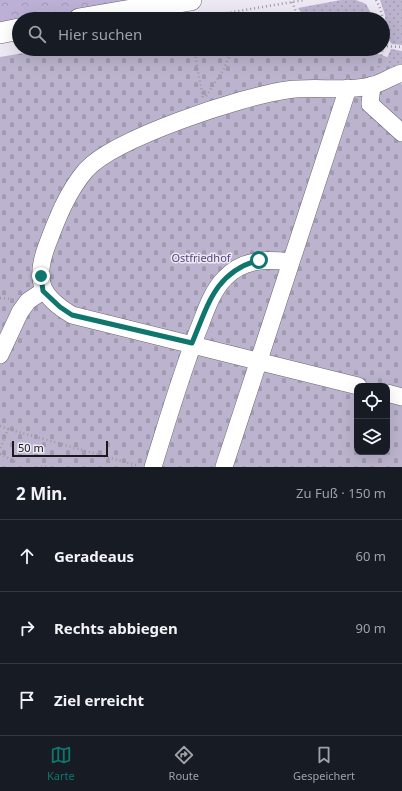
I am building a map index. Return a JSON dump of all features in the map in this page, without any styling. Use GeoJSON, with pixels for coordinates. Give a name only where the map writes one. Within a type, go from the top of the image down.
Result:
{"type":"FeatureCollection","features":[{"type":"Feature","properties":{"kind":"main road"},"geometry":{"type":"LineString","coordinates":[[120,12],[191,0]]}},
{"type":"Feature","properties":{"kind":"main road"},"geometry":{"type":"LineString","coordinates":[[0,32],[12,30]]}},
{"type":"Feature","properties":{"kind":"lane"},"geometry":{"type":"LineString","coordinates":[[354,385],[192,343],[72,315],[60,307],[43,291],[41,276],[43,257],[63,205],[86,170],[112,151],[205,111],[228,104],[287,90],[372,86],[402,73]]}},
{"type":"Feature","properties":{"kind":"lane"},"geometry":{"type":"LineString","coordinates":[[370,104],[372,86]]}},
{"type":"Feature","properties":{"kind":"lane"},"geometry":{"type":"LineString","coordinates":[[224,467],[348,88]]}},
{"type":"Feature","properties":{"kind":"lane"},"geometry":{"type":"LineString","coordinates":[[342,108],[362,109],[370,104]]}},
{"type":"Feature","properties":{"kind":"lane"},"geometry":{"type":"LineString","coordinates":[[370,104],[402,133]]}},
{"type":"Feature","properties":{"kind":"lane"},"geometry":{"type":"LineString","coordinates":[[153,467],[192,343],[217,287],[225,277],[245,264],[259,260],[290,262]]}},
{"type":"Feature","properties":{"kind":"lane"},"geometry":{"type":"LineString","coordinates":[[0,355],[20,312],[28,301],[43,291]]}},
{"type":"Feature","properties":{"kind":"lane"},"geometry":{"type":"LineString","coordinates":[[390,394],[402,397]]}},
{"type":"Feature","properties":{"kind":"path"},"geometry":{"type":"LineString","coordinates":[[237,12],[304,0]]}},
{"type":"Feature","properties":{"kind":"path"},"geometry":{"type":"LineString","coordinates":[[376,0],[380,12]]}},
{"type":"Feature","properties":{"kind":"path"},"geometry":{"type":"LineString","coordinates":[[292,2],[296,12]]}},
{"type":"Feature","properties":{"kind":"path"},"geometry":{"type":"LineString","coordinates":[[390,47],[402,48]]}},
{"type":"Feature","properties":{"kind":"path"},"geometry":{"type":"LineString","coordinates":[[195,56],[203,100],[224,69],[229,56]]}},
{"type":"Feature","properties":{"kind":"path"},"geometry":{"type":"LineString","coordinates":[[372,86],[380,56]]}},
{"type":"Feature","properties":{"kind":"path"},"geometry":{"type":"LineString","coordinates":[[0,426],[143,467]]}},
{"type":"Feature","properties":{"kind":"path"},"geometry":{"type":"LineString","coordinates":[[0,449],[8,429]]}},
{"type":"Feature","properties":{"kind":"path"},"geometry":{"type":"LineString","coordinates":[[0,454],[18,463]]}},
{"type":"Feature","properties":{"kind":"path"},"geometry":{"type":"LineString","coordinates":[[41,467],[46,467]]}},
{"type":"Feature","properties":{"kind":"green space"},"geometry":{"type":"Polygon","coordinates":[[[0,0],[140,0],[81,12],[12,12],[12,22],[0,26],[0,0]]]}},
{"type":"Feature","properties":{"kind":"green space"},"geometry":{"type":"Polygon","coordinates":[[[341,0],[356,0],[366,4],[370,12],[301,12],[298,8],[341,0]]]}},
{"type":"Feature","properties":{"kind":"green space"},"geometry":{"type":"Polygon","coordinates":[[[380,0],[402,0],[402,45],[392,44],[390,42],[390,12],[384,12],[380,0]]]}},
{"type":"Feature","properties":{"kind":"green space"},"geometry":{"type":"Polygon","coordinates":[[[391,49],[402,51],[402,70],[383,67],[388,56],[390,56],[391,49]]]}},
{"type":"Feature","properties":{"kind":"green space","name":"Ostfriedhof"},"geometry":{"type":"Polygon","coordinates":[[[12,55],[384,56],[390,58],[388,63],[402,85],[402,467],[0,467],[0,57],[12,55]]]}},
{"type":"Feature","properties":{"kind":"route"},"geometry":{"type":"LineString","coordinates":[[41,276],[43,291],[60,307],[72,315],[192,343],[209,302],[217,287],[225,277],[245,264],[259,260]]}}]}
